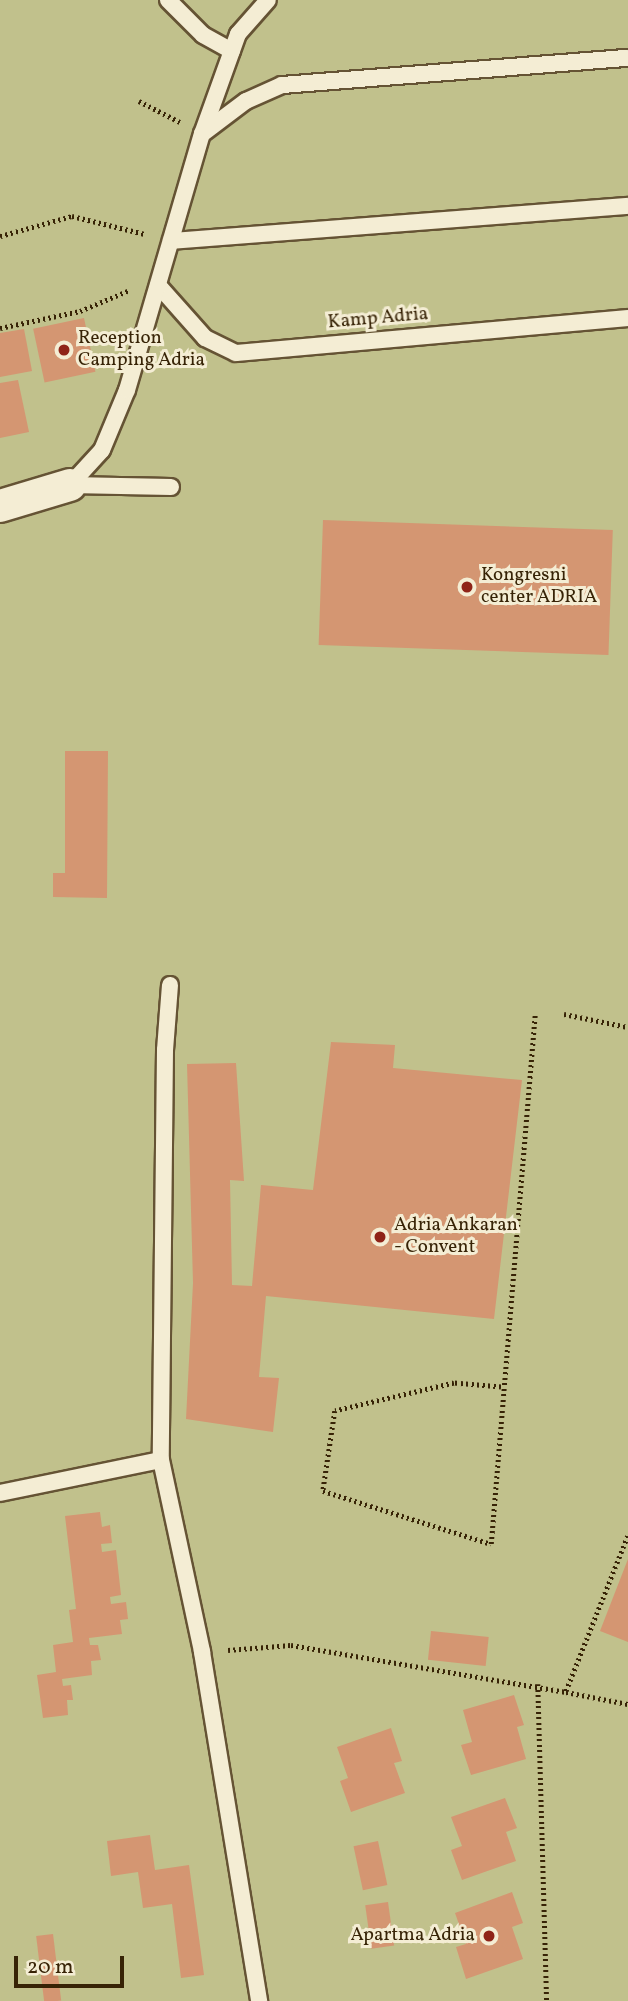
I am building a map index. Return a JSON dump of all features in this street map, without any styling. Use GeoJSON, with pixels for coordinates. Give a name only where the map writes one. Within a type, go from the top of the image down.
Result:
{"type":"FeatureCollection","features":[{"type":"Feature","properties":{"kind":"street"},"geometry":{"type":"LineString","coordinates":[[0,506],[70,485]]}},
{"type":"Feature","properties":{"kind":"lane"},"geometry":{"type":"LineString","coordinates":[[168,0],[203,35],[232,51]]}},
{"type":"Feature","properties":{"kind":"lane"},"geometry":{"type":"LineString","coordinates":[[70,485],[102,450],[127,390],[202,134],[237,34],[268,0]]}},
{"type":"Feature","properties":{"kind":"lane"},"geometry":{"type":"LineString","coordinates":[[202,134],[246,101],[282,85],[628,58]]}},
{"type":"Feature","properties":{"kind":"lane"},"geometry":{"type":"LineString","coordinates":[[171,241],[628,206]]}},
{"type":"Feature","properties":{"kind":"lane","name":"Kamp Adria"},"geometry":{"type":"LineString","coordinates":[[160,279],[205,338],[236,353],[628,318]]}},
{"type":"Feature","properties":{"kind":"lane"},"geometry":{"type":"LineString","coordinates":[[70,485],[171,487]]}},
{"type":"Feature","properties":{"kind":"lane"},"geometry":{"type":"LineString","coordinates":[[170,985],[165,1050],[161,1460],[202,1652],[259,2001]]}},
{"type":"Feature","properties":{"kind":"lane"},"geometry":{"type":"LineString","coordinates":[[0,1493],[161,1460]]}},
{"type":"Feature","properties":{"kind":"path"},"geometry":{"type":"LineString","coordinates":[[139,101],[202,134]]}},
{"type":"Feature","properties":{"kind":"path"},"geometry":{"type":"LineString","coordinates":[[0,236],[72,216],[171,241]]}},
{"type":"Feature","properties":{"kind":"path"},"geometry":{"type":"LineString","coordinates":[[0,328],[80,312],[160,279]]}},
{"type":"Feature","properties":{"kind":"path"},"geometry":{"type":"LineString","coordinates":[[564,1014],[628,1027]]}},
{"type":"Feature","properties":{"kind":"path"},"geometry":{"type":"LineString","coordinates":[[501,1387],[454,1383],[335,1411],[323,1491],[491,1544],[501,1387],[535,1015]]}},
{"type":"Feature","properties":{"kind":"path"},"geometry":{"type":"LineString","coordinates":[[566,1692],[628,1536]]}},
{"type":"Feature","properties":{"kind":"path"},"geometry":{"type":"LineString","coordinates":[[202,1652],[290,1645],[538,1684],[628,1704]]}},
{"type":"Feature","properties":{"kind":"path"},"geometry":{"type":"LineString","coordinates":[[538,1684],[547,2001]]}},
{"type":"Feature","properties":{"kind":"green space"},"geometry":{"type":"Polygon","coordinates":[[[0,0],[628,0],[628,2001],[0,2001],[0,0]]]}},
{"type":"Feature","properties":{"kind":"building","name":"Reception Camping Adria"},"geometry":{"type":"Polygon","coordinates":[[[84,318],[95,372],[45,383],[33,329],[84,318]]]}},
{"type":"Feature","properties":{"kind":"building"},"geometry":{"type":"Polygon","coordinates":[[[24,329],[32,371],[0,377],[0,333],[24,329]]]}},
{"type":"Feature","properties":{"kind":"building"},"geometry":{"type":"Polygon","coordinates":[[[18,380],[29,432],[0,438],[0,383],[18,380]]]}},
{"type":"Feature","properties":{"kind":"building","name":"Kongresni center ADRIA"},"geometry":{"type":"Polygon","coordinates":[[[323,520],[613,530],[608,655],[319,645],[323,520]]]}},
{"type":"Feature","properties":{"kind":"building"},"geometry":{"type":"Polygon","coordinates":[[[65,751],[108,751],[107,898],[53,897],[53,873],[65,873],[65,751]]]}},
{"type":"Feature","properties":{"kind":"building","name":"Adria Ankaran - Convent"},"geometry":{"type":"Polygon","coordinates":[[[331,1042],[395,1045],[393,1068],[522,1080],[494,1319],[266,1296],[259,1377],[279,1378],[273,1432],[186,1419],[193,1283],[187,1064],[236,1063],[244,1181],[230,1180],[232,1285],[252,1286],[261,1185],[313,1190],[331,1042]]]}},
{"type":"Feature","properties":{"kind":"building"},"geometry":{"type":"Polygon","coordinates":[[[100,1512],[102,1527],[110,1525],[112,1543],[101,1544],[102,1552],[116,1550],[121,1595],[110,1597],[111,1604],[126,1602],[128,1619],[120,1620],[122,1634],[89,1638],[90,1645],[98,1645],[101,1660],[91,1661],[92,1675],[62,1679],[63,1686],[71,1685],[73,1700],[67,1700],[68,1715],[43,1718],[37,1675],[56,1672],[53,1645],[73,1642],[69,1610],[76,1609],[65,1516],[100,1512]]]}},
{"type":"Feature","properties":{"kind":"building"},"geometry":{"type":"Polygon","coordinates":[[[628,1559],[628,1642],[600,1631],[628,1559]]]}},
{"type":"Feature","properties":{"kind":"building"},"geometry":{"type":"Polygon","coordinates":[[[431,1631],[489,1637],[486,1666],[428,1660],[431,1631]]]}},
{"type":"Feature","properties":{"kind":"building"},"geometry":{"type":"Polygon","coordinates":[[[514,1695],[524,1725],[517,1727],[526,1759],[471,1775],[461,1745],[472,1742],[463,1710],[514,1695]]]}},
{"type":"Feature","properties":{"kind":"building"},"geometry":{"type":"Polygon","coordinates":[[[391,1728],[402,1761],[394,1763],[405,1793],[351,1812],[340,1781],[348,1778],[337,1747],[391,1728]]]}},
{"type":"Feature","properties":{"kind":"building","name":"Apartma Adria"},"geometry":{"type":"Polygon","coordinates":[[[505,1798],[517,1828],[506,1832],[516,1861],[462,1880],[451,1850],[462,1846],[451,1817],[505,1798]]]}},
{"type":"Feature","properties":{"kind":"building"},"geometry":{"type":"Polygon","coordinates":[[[150,1835],[155,1870],[189,1865],[204,1975],[181,1978],[172,1904],[143,1908],[138,1872],[111,1876],[107,1841],[150,1835]]]}},
{"type":"Feature","properties":{"kind":"building"},"geometry":{"type":"Polygon","coordinates":[[[378,1841],[387,1885],[363,1890],[354,1846],[378,1841]]]}},
{"type":"Feature","properties":{"kind":"building","name":"Apartma Adria"},"geometry":{"type":"Polygon","coordinates":[[[512,1892],[523,1923],[512,1927],[523,1959],[466,1979],[456,1947],[466,1944],[455,1913],[512,1892]]]}},
{"type":"Feature","properties":{"kind":"building"},"geometry":{"type":"Polygon","coordinates":[[[388,1902],[394,1946],[371,1949],[365,1905],[388,1902]]]}},
{"type":"Feature","properties":{"kind":"building"},"geometry":{"type":"Polygon","coordinates":[[[53,1934],[61,2001],[44,2001],[36,1936],[53,1934]]]}},
{"type":"Feature","properties":{"kind":"place","name":"Reception Camping Adria"},"geometry":{"type":"Point","coordinates":[64,350]}},
{"type":"Feature","properties":{"kind":"place","name":"Kongresni center ADRIA"},"geometry":{"type":"Point","coordinates":[467,587]}},
{"type":"Feature","properties":{"kind":"place","name":"Adria Ankaran - Convent"},"geometry":{"type":"Point","coordinates":[380,1237]}},
{"type":"Feature","properties":{"kind":"place","name":"Apartma Adria"},"geometry":{"type":"Point","coordinates":[489,1936]}}]}
